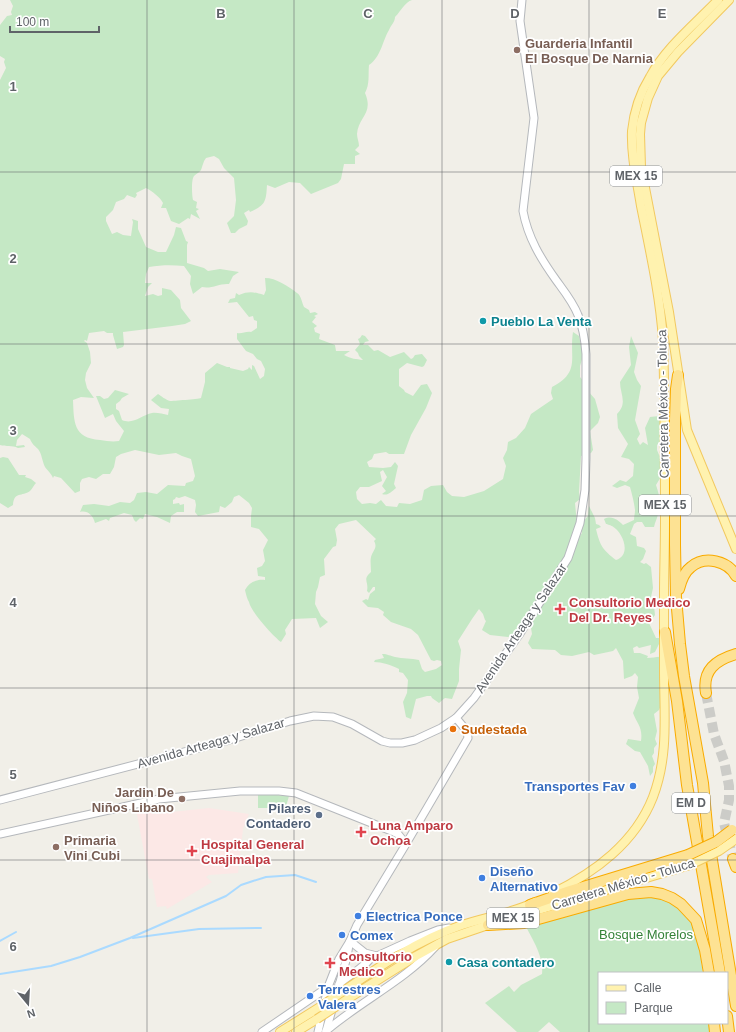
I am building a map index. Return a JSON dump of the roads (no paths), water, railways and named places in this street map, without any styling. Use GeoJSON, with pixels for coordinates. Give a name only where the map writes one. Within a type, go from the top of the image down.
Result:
{"type":"FeatureCollection","features":[{"type":"Feature","properties":{"kind":"highway","name":"EM D"},"geometry":{"type":"LineString","coordinates":[[678,375],[675,420],[676,596],[684,676],[703,783],[708,836],[736,1006]]}},
{"type":"Feature","properties":{"kind":"highway"},"geometry":{"type":"LineString","coordinates":[[676,596],[683,578],[691,566],[702,562],[713,560],[723,563],[733,570],[736,576]]}},
{"type":"Feature","properties":{"kind":"highway","name":"EM D"},"geometry":{"type":"LineString","coordinates":[[665,632],[677,701],[687,785],[720,972]]}},
{"type":"Feature","properties":{"kind":"highway"},"geometry":{"type":"LineString","coordinates":[[706,693],[706,675],[713,665],[724,657],[736,654]]}},
{"type":"Feature","properties":{"kind":"highway"},"geometry":{"type":"LineString","coordinates":[[530,904],[570,891],[689,860],[716,842],[735,834]]}},
{"type":"Feature","properties":{"kind":"highway"},"geometry":{"type":"LineString","coordinates":[[488,925],[524,924],[628,894],[651,892],[662,894],[681,904],[696,920],[705,950],[709,972]]}},
{"type":"Feature","properties":{"kind":"main road","name":"Carretera México - Toluca"},"geometry":{"type":"LineString","coordinates":[[280,1032],[320,1007],[341,988],[366,975],[410,948],[461,925],[530,904],[568,886],[601,865],[623,845],[641,820],[652,798],[662,767],[666,733],[664,669],[664,340],[662,312],[634,165],[632,130],[637,105],[653,71],[669,49],[718,0]]}},
{"type":"Feature","properties":{"kind":"main road","name":"Carretera México - Toluca"},"geometry":{"type":"LineString","coordinates":[[729,0],[678,52],[658,76],[648,98],[641,123],[640,134],[641,167],[664,284],[687,430],[736,549]]}},
{"type":"Feature","properties":{"kind":"main road","name":"Carretera México - Toluca"},"geometry":{"type":"LineString","coordinates":[[296,1032],[318,1026],[348,998],[438,943],[488,925],[689,860]]}},
{"type":"Feature","properties":{"kind":"street","name":"Avenida Arteaga y Salazar"},"geometry":{"type":"LineString","coordinates":[[0,800],[226,741],[290,721],[314,716],[333,717],[352,724],[382,741],[390,743],[402,743],[415,740],[428,735],[456,718],[474,698],[519,635],[568,558],[580,522],[585,490],[586,459],[585,342],[578,315],[534,245],[525,222],[523,211],[534,118],[520,21],[522,0]]}},
{"type":"Feature","properties":{"kind":"street"},"geometry":{"type":"LineString","coordinates":[[311,1032],[318,1026],[328,987],[339,959],[350,941],[357,925],[468,738],[467,731],[456,718]]}},
{"type":"Feature","properties":{"kind":"street"},"geometry":{"type":"LineString","coordinates":[[0,834],[159,799],[240,791],[279,791],[296,793],[394,832],[398,834],[406,844]]}},
{"type":"Feature","properties":{"kind":"street"},"geometry":{"type":"LineString","coordinates":[[350,941],[365,954],[376,956],[438,930],[461,925]]}},
{"type":"Feature","properties":{"kind":"street"},"geometry":{"type":"LineString","coordinates":[[341,988],[350,941]]}},
{"type":"Feature","properties":{"kind":"street"},"geometry":{"type":"LineString","coordinates":[[325,1031],[344,1015],[410,971],[423,960],[438,943]]}},
{"type":"Feature","properties":{"kind":"street"},"geometry":{"type":"LineString","coordinates":[[325,1031],[333,1006],[341,988],[348,977],[366,964],[372,956]]}},
{"type":"Feature","properties":{"kind":"street"},"geometry":{"type":"LineString","coordinates":[[262,1032],[328,987]]}},
{"type":"Feature","properties":{"kind":"street"},"geometry":{"type":"LineString","coordinates":[[333,1006],[336,1014],[344,1015]]}},
{"type":"Feature","properties":{"kind":"waterway"},"geometry":{"type":"LineString","coordinates":[[0,974],[51,966],[80,957],[130,938],[226,896],[241,885],[266,877],[295,875],[316,882]]}},
{"type":"Feature","properties":{"kind":"waterway"},"geometry":{"type":"LineString","coordinates":[[133,938],[199,929],[261,928]]}},
{"type":"Feature","properties":{"kind":"waterway"},"geometry":{"type":"LineString","coordinates":[[0,941],[16,932]]}},
{"type":"Feature","properties":{"kind":"tunnel"},"geometry":{"type":"LineString","coordinates":[[706,693],[714,734],[724,761],[729,786],[729,800],[724,823],[733,859]]}},
{"type":"Feature","properties":{"kind":"place","name":"Guarderia Infantil El Bosque De Narnia"},"geometry":{"type":"Point","coordinates":[517,50]}},
{"type":"Feature","properties":{"kind":"place","name":"Pueblo La Venta"},"geometry":{"type":"Point","coordinates":[483,321]}},
{"type":"Feature","properties":{"kind":"place","name":"Consultorio Medico Del Dr. Reyes"},"geometry":{"type":"Point","coordinates":[560,609]}},
{"type":"Feature","properties":{"kind":"place","name":"Sudestada"},"geometry":{"type":"Point","coordinates":[453,729]}},
{"type":"Feature","properties":{"kind":"place","name":"Transportes Fav"},"geometry":{"type":"Point","coordinates":[633,786]}},
{"type":"Feature","properties":{"kind":"place","name":"Jardin De Niños Libano"},"geometry":{"type":"Point","coordinates":[182,799]}},
{"type":"Feature","properties":{"kind":"place","name":"Pilares Contadero"},"geometry":{"type":"Point","coordinates":[319,815]}},
{"type":"Feature","properties":{"kind":"place","name":"Luna Amparo Ochoa"},"geometry":{"type":"Point","coordinates":[361,832]}},
{"type":"Feature","properties":{"kind":"place","name":"Primaria Vini Cubi"},"geometry":{"type":"Point","coordinates":[56,847]}},
{"type":"Feature","properties":{"kind":"place","name":"Hospital General Cuajimalpa"},"geometry":{"type":"Point","coordinates":[192,851]}},
{"type":"Feature","properties":{"kind":"place","name":"Diseño Alternativo"},"geometry":{"type":"Point","coordinates":[482,878]}},
{"type":"Feature","properties":{"kind":"place","name":"Electrica Ponce"},"geometry":{"type":"Point","coordinates":[358,916]}},
{"type":"Feature","properties":{"kind":"place","name":"Comex"},"geometry":{"type":"Point","coordinates":[342,935]}},
{"type":"Feature","properties":{"kind":"place","name":"Casa contadero"},"geometry":{"type":"Point","coordinates":[449,962]}},
{"type":"Feature","properties":{"kind":"place","name":"Consultorio Medico"},"geometry":{"type":"Point","coordinates":[330,963]}},
{"type":"Feature","properties":{"kind":"place","name":"Terrestres Valera"},"geometry":{"type":"Point","coordinates":[310,996]}},
{"type":"Feature","properties":{"kind":"park label","name":"Bosque Morelos"},"geometry":{"type":"Point","coordinates":[646,934]}}]}
